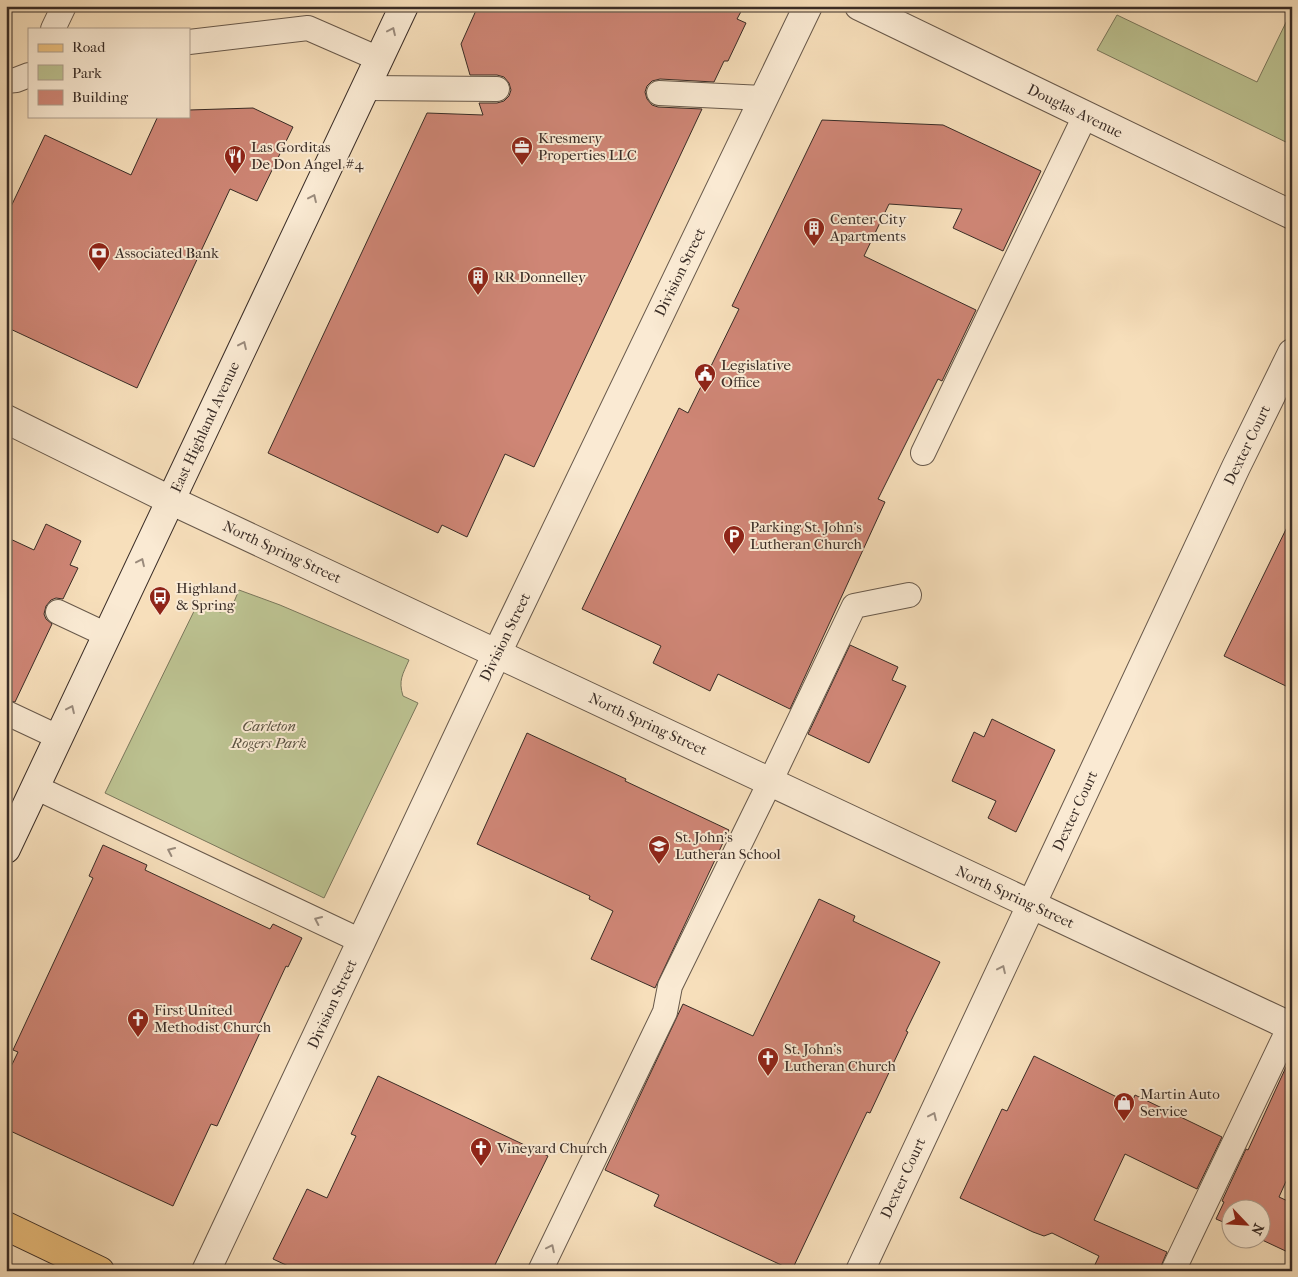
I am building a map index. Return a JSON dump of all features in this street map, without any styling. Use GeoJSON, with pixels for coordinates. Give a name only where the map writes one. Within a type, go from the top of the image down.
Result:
{"type":"FeatureCollection","features":[{"type":"Feature","properties":{"kind":"main road"},"geometry":{"type":"LineString","coordinates":[[6,1226],[90,1268]]}},
{"type":"Feature","properties":{"kind":"street","name":"East Highland Avenue"},"geometry":{"type":"LineString","coordinates":[[8,839],[35,787],[404,6]]}},
{"type":"Feature","properties":{"kind":"street","name":"Division Street"},"geometry":{"type":"LineString","coordinates":[[206,1271],[497,653],[808,6]]}},
{"type":"Feature","properties":{"kind":"street","name":"Douglas Avenue"},"geometry":{"type":"LineString","coordinates":[[859,6],[1292,215]]}},
{"type":"Feature","properties":{"kind":"street","name":"Dexter Court"},"geometry":{"type":"LineString","coordinates":[[860,1271],[1236,467],[1292,353]]}},
{"type":"Feature","properties":{"kind":"street","name":"North Spring Street"},"geometry":{"type":"LineString","coordinates":[[6,420],[170,500],[1291,1026]]}},
{"type":"Feature","properties":{"kind":"lane"},"geometry":{"type":"LineString","coordinates":[[53,28],[64,6]]}},
{"type":"Feature","properties":{"kind":"lane"},"geometry":{"type":"LineString","coordinates":[[190,42],[308,28],[379,59]]}},
{"type":"Feature","properties":{"kind":"lane"},"geometry":{"type":"LineString","coordinates":[[6,81],[16,80],[28,75]]}},
{"type":"Feature","properties":{"kind":"lane"},"geometry":{"type":"LineString","coordinates":[[365,88],[497,89]]}},
{"type":"Feature","properties":{"kind":"lane"},"geometry":{"type":"LineString","coordinates":[[659,93],[764,98]]}},
{"type":"Feature","properties":{"kind":"lane"},"geometry":{"type":"LineString","coordinates":[[923,453],[1085,116]]}},
{"type":"Feature","properties":{"kind":"lane"},"geometry":{"type":"LineString","coordinates":[[540,1271],[665,1012],[670,986],[854,606],[909,595]]}},
{"type":"Feature","properties":{"kind":"lane"},"geometry":{"type":"LineString","coordinates":[[58,612],[107,635]]}},
{"type":"Feature","properties":{"kind":"lane"},"geometry":{"type":"LineString","coordinates":[[9,714],[58,737]]}},
{"type":"Feature","properties":{"kind":"lane"},"geometry":{"type":"LineString","coordinates":[[35,787],[362,942]]}},
{"type":"Feature","properties":{"kind":"lane"},"geometry":{"type":"LineString","coordinates":[[1173,1271],[1291,1026]]}},
{"type":"Feature","properties":{"kind":"green space"},"geometry":{"type":"Polygon","coordinates":[[[1292,10],[1292,145],[1097,50],[1117,15],[1257,82],[1292,10]]]}},
{"type":"Feature","properties":{"kind":"green space","name":"Carleton Rogers Park"},"geometry":{"type":"Polygon","coordinates":[[[239,590],[280,605],[409,660],[402,677],[403,696],[418,703],[324,898],[105,793],[199,601],[220,612],[231,609],[239,590]]]}},
{"type":"Feature","properties":{"kind":"building"},"geometry":{"type":"Polygon","coordinates":[[[478,6],[744,6],[737,19],[746,23],[728,61],[724,61],[714,82],[660,79],[652,81],[647,86],[645,92],[647,99],[652,105],[658,107],[702,109],[534,467],[505,454],[467,537],[442,525],[438,533],[268,453],[427,113],[483,115],[479,103],[497,103],[504,101],[509,96],[511,90],[509,83],[504,77],[497,75],[470,75],[461,44],[478,6]]]}},
{"type":"Feature","properties":{"kind":"building","name":"Associated Bank"},"geometry":{"type":"Polygon","coordinates":[[[253,108],[293,127],[257,201],[230,189],[137,388],[6,327],[6,217],[45,135],[131,175],[157,118],[190,118],[190,110],[253,108]]]}},
{"type":"Feature","properties":{"kind":"building"},"geometry":{"type":"Polygon","coordinates":[[[822,120],[943,125],[1041,171],[1003,251],[953,228],[962,209],[889,204],[864,256],[976,310],[942,381],[938,379],[878,499],[885,502],[790,709],[718,674],[710,691],[653,663],[661,646],[582,609],[679,408],[688,413],[739,309],[732,306],[822,120]]]}},
{"type":"Feature","properties":{"kind":"building"},"geometry":{"type":"Polygon","coordinates":[[[1292,517],[1292,689],[1224,656],[1292,517]]]}},
{"type":"Feature","properties":{"kind":"building"},"geometry":{"type":"Polygon","coordinates":[[[46,524],[81,541],[70,565],[78,568],[63,599],[56,598],[51,600],[46,606],[44,614],[46,619],[52,624],[15,702],[6,701],[6,537],[34,550],[46,524]]]}},
{"type":"Feature","properties":{"kind":"building"},"geometry":{"type":"Polygon","coordinates":[[[850,645],[898,667],[892,680],[906,686],[869,763],[808,734],[850,645]]]}},
{"type":"Feature","properties":{"kind":"building"},"geometry":{"type":"Polygon","coordinates":[[[992,719],[1055,750],[1016,832],[988,818],[996,801],[952,781],[974,732],[984,737],[992,719]]]}},
{"type":"Feature","properties":{"kind":"building"},"geometry":{"type":"Polygon","coordinates":[[[527,733],[729,830],[655,988],[591,959],[613,911],[589,899],[590,896],[477,844],[527,733]]]}},
{"type":"Feature","properties":{"kind":"building","name":"First United Methodist Church"},"geometry":{"type":"Polygon","coordinates":[[[103,845],[147,865],[145,870],[270,929],[273,924],[302,938],[288,967],[286,966],[259,1024],[263,1026],[217,1126],[211,1124],[173,1206],[6,1129],[6,1077],[18,1052],[13,1050],[93,878],[89,876],[103,845]]]}},
{"type":"Feature","properties":{"kind":"building","name":"St. John's Lutheran Church"},"geometry":{"type":"Polygon","coordinates":[[[819,899],[855,916],[853,921],[940,962],[906,1031],[908,1032],[870,1113],[867,1112],[792,1270],[654,1206],[659,1195],[605,1170],[683,1004],[753,1036],[819,899]]]}},
{"type":"Feature","properties":{"kind":"building"},"geometry":{"type":"Polygon","coordinates":[[[1292,1054],[1292,1168],[1279,1197],[1292,1203],[1292,1254],[1270,1244],[1270,1200],[1222,1200],[1246,1149],[1248,1150],[1292,1054]]]}},
{"type":"Feature","properties":{"kind":"building"},"geometry":{"type":"Polygon","coordinates":[[[1034,1056],[1131,1104],[1135,1095],[1222,1137],[1197,1189],[1125,1154],[1094,1220],[1167,1252],[1159,1271],[1092,1271],[1099,1256],[1052,1233],[1044,1236],[1033,1232],[960,1198],[1002,1109],[1007,1111],[1034,1056]]]}},
{"type":"Feature","properties":{"kind":"building","name":"Vineyard Church"},"geometry":{"type":"Polygon","coordinates":[[[378,1076],[548,1156],[492,1271],[299,1271],[273,1259],[307,1189],[327,1198],[356,1136],[351,1134],[378,1076]]]}},
{"type":"Feature","properties":{"kind":"building"},"geometry":{"type":"Polygon","coordinates":[[[1220,1210],[1220,1221],[1216,1219],[1220,1210]]]}},
{"type":"Feature","properties":{"kind":"place","name":"Kresmery Properties LLC"},"geometry":{"type":"Point","coordinates":[522,166]}},
{"type":"Feature","properties":{"kind":"place","name":"Las Gorditas De Don Angel #4"},"geometry":{"type":"Point","coordinates":[235,175]}},
{"type":"Feature","properties":{"kind":"place","name":"Center City Apartments"},"geometry":{"type":"Point","coordinates":[814,247]}},
{"type":"Feature","properties":{"kind":"place","name":"Associated Bank"},"geometry":{"type":"Point","coordinates":[99,272]}},
{"type":"Feature","properties":{"kind":"place","name":"RR Donnelley"},"geometry":{"type":"Point","coordinates":[478,296]}},
{"type":"Feature","properties":{"kind":"place","name":"Legislative Office"},"geometry":{"type":"Point","coordinates":[705,393]}},
{"type":"Feature","properties":{"kind":"place","name":"Parking St. John's Lutheran Church"},"geometry":{"type":"Point","coordinates":[734,555]}},
{"type":"Feature","properties":{"kind":"place","name":"Highland & Spring"},"geometry":{"type":"Point","coordinates":[160,616]}},
{"type":"Feature","properties":{"kind":"place","name":"St. John's Lutheran School"},"geometry":{"type":"Point","coordinates":[659,865]}},
{"type":"Feature","properties":{"kind":"place","name":"First United Methodist Church"},"geometry":{"type":"Point","coordinates":[138,1038]}},
{"type":"Feature","properties":{"kind":"place","name":"St. John's Lutheran Church"},"geometry":{"type":"Point","coordinates":[768,1077]}},
{"type":"Feature","properties":{"kind":"place","name":"Martin Auto Service"},"geometry":{"type":"Point","coordinates":[1124,1122]}},
{"type":"Feature","properties":{"kind":"place","name":"Vineyard Church"},"geometry":{"type":"Point","coordinates":[481,1167]}}]}
